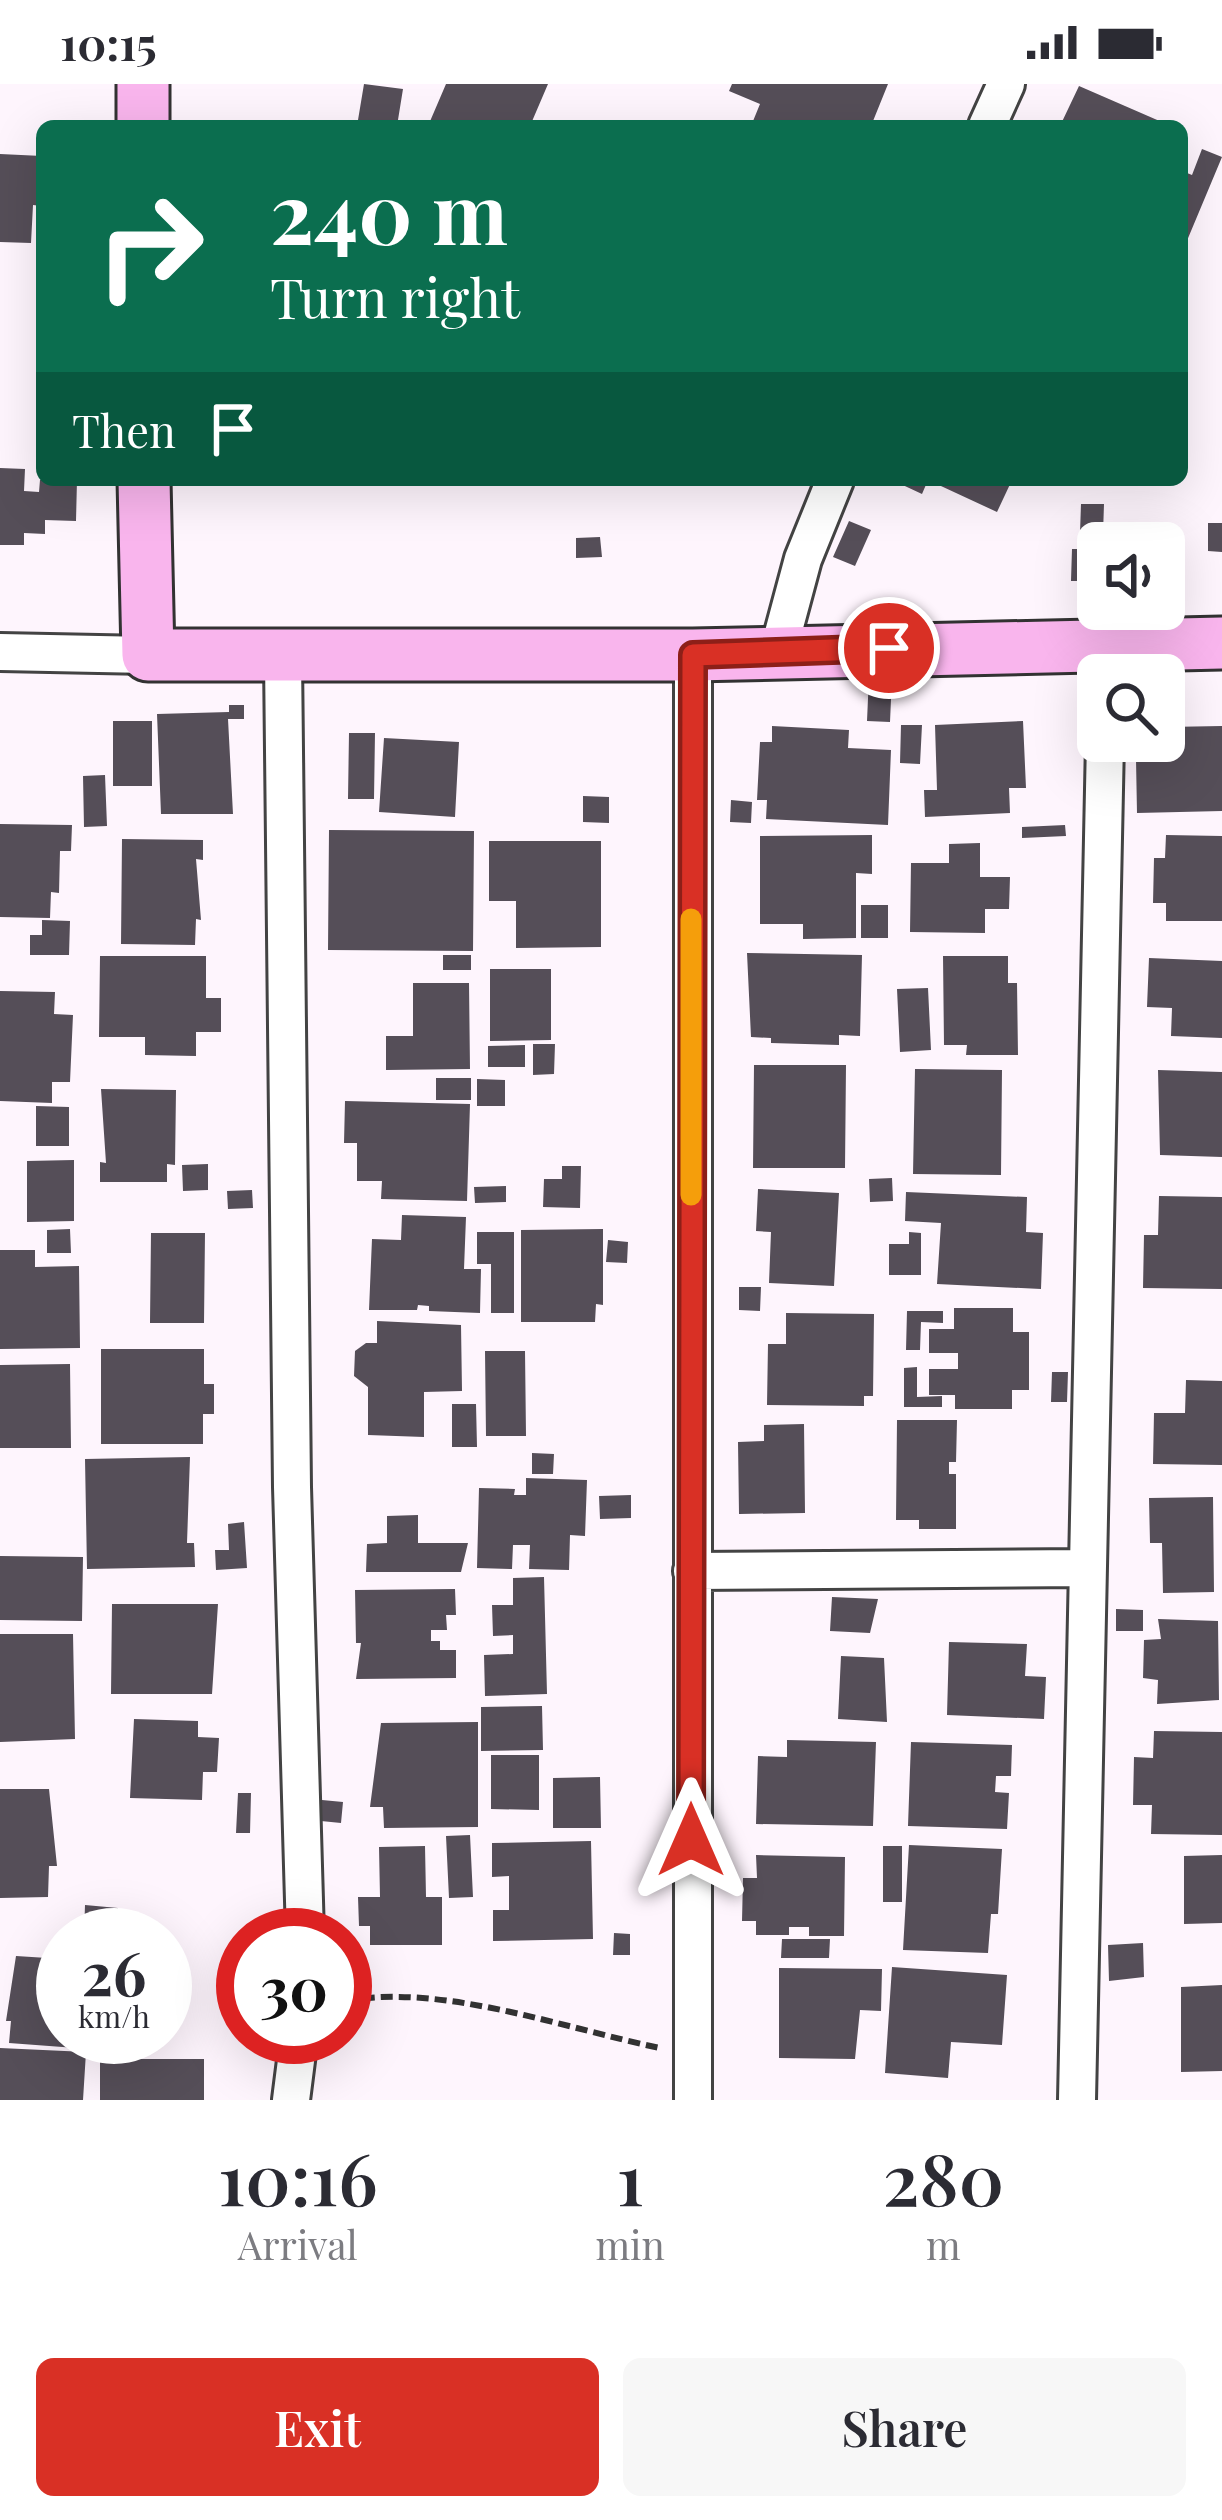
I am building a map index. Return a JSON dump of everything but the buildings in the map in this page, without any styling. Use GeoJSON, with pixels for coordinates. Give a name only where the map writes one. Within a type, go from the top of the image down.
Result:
{"type":"FeatureCollection","features":[{"type":"Feature","properties":{"kind":"street"},"geometry":{"type":"LineString","coordinates":[[143,84],[143,120]]}},
{"type":"Feature","properties":{"kind":"street"},"geometry":{"type":"LineString","coordinates":[[990,120],[1006,84]]}},
{"type":"Feature","properties":{"kind":"street"},"geometry":{"type":"LineString","coordinates":[[144,486],[148,655]]}},
{"type":"Feature","properties":{"kind":"street"},"geometry":{"type":"LineString","coordinates":[[778,652],[802,559],[832,486]]}},
{"type":"Feature","properties":{"kind":"street"},"geometry":{"type":"LineString","coordinates":[[1148,654],[1222,643]]}},
{"type":"Feature","properties":{"kind":"street"},"geometry":{"type":"LineString","coordinates":[[0,652],[283,658],[778,652],[1077,659]]}},
{"type":"Feature","properties":{"kind":"street"},"geometry":{"type":"LineString","coordinates":[[693,655],[693,2100]]}},
{"type":"Feature","properties":{"kind":"street"},"geometry":{"type":"LineString","coordinates":[[283,658],[292,1487],[304,1908]]}},
{"type":"Feature","properties":{"kind":"street"},"geometry":{"type":"LineString","coordinates":[[1077,2100],[1104,762]]}},
{"type":"Feature","properties":{"kind":"street"},"geometry":{"type":"LineString","coordinates":[[692,1571],[1085,1568]]}},
{"type":"Feature","properties":{"kind":"street"},"geometry":{"type":"LineString","coordinates":[[291,2100],[296,2064]]}},
{"type":"Feature","properties":{"kind":"path"},"geometry":{"type":"LineString","coordinates":[[372,1996],[454,2000],[693,2055]]}},
{"type":"Feature","properties":{"kind":"slow traffic"},"geometry":{"type":"LineString","coordinates":[[691,919],[691,1195]]}},
{"type":"Feature","properties":{"kind":"route"},"geometry":{"type":"LineString","coordinates":[[691,1840],[693,655],[889,648]]}}]}
